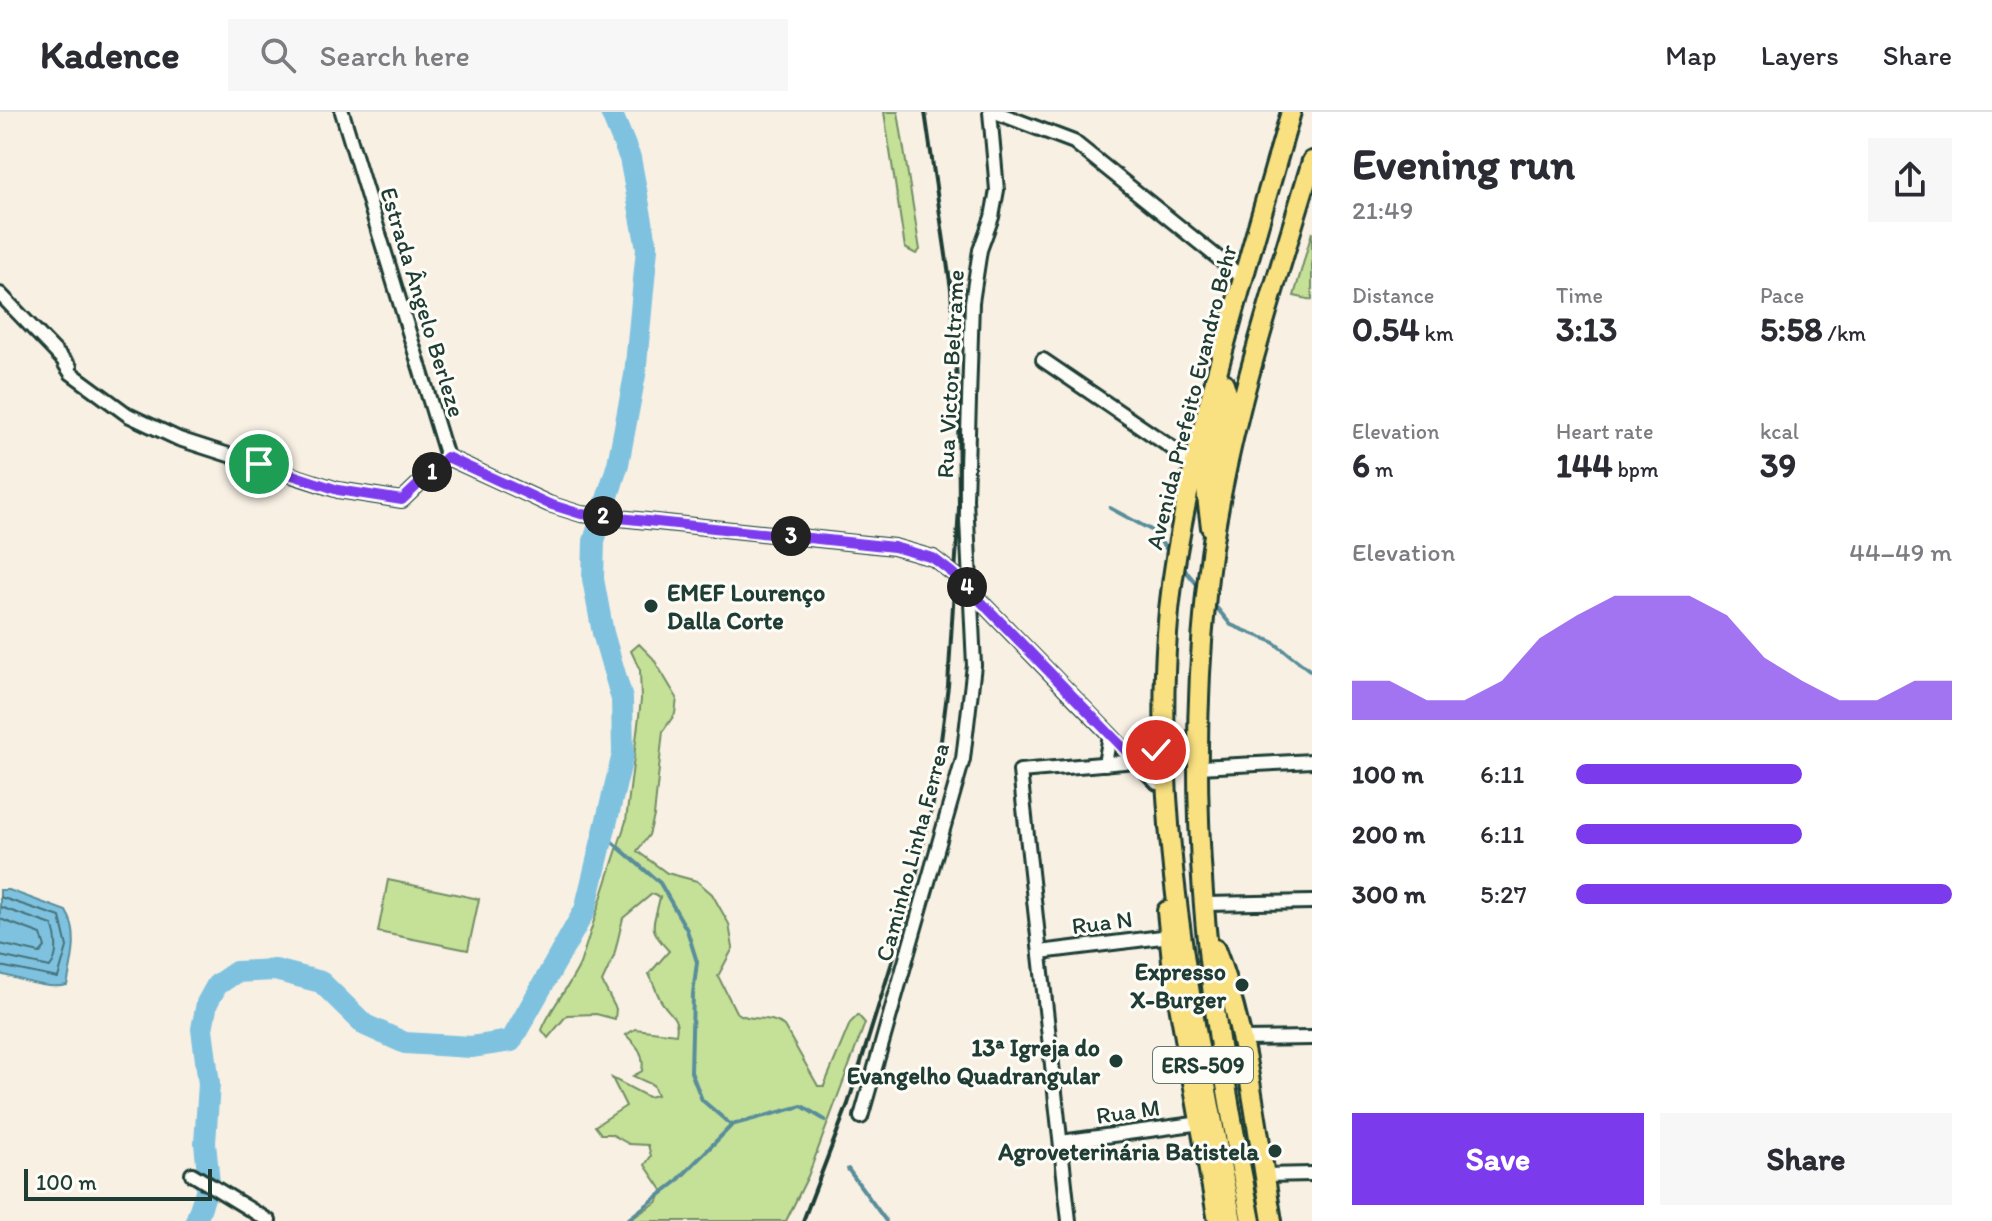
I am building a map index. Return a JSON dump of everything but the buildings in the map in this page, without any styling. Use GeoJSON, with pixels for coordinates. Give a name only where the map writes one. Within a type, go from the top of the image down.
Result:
{"type":"FeatureCollection","features":[{"type":"Feature","properties":{"kind":"highway","name":"Avenida Prefeito Evandro Behr"},"geometry":{"type":"LineString","coordinates":[[1232,1221],[1178,908],[1164,731],[1167,634],[1172,583],[1194,463],[1291,112]]}},
{"type":"Feature","properties":{"kind":"highway","name":"ERS-509"},"geometry":{"type":"LineString","coordinates":[[1251,1221],[1223,1066],[1208,931],[1199,767],[1200,673],[1213,546],[1250,376],[1312,161]]}},
{"type":"Feature","properties":{"kind":"highway"},"geometry":{"type":"LineString","coordinates":[[1213,546],[1206,489],[1227,393],[1224,383],[1215,379]]}},
{"type":"Feature","properties":{"kind":"highway","name":"ERS-509"},"geometry":{"type":"LineString","coordinates":[[1164,731],[1156,750],[1157,783],[1173,971],[1218,1221]]}},
{"type":"Feature","properties":{"kind":"highway","name":"ERS-509"},"geometry":{"type":"LineString","coordinates":[[1208,931],[1226,975],[1241,1039],[1272,1221]]}},
{"type":"Feature","properties":{"kind":"street","name":"Estrada Ângelo Berleze"},"geometry":{"type":"LineString","coordinates":[[342,112],[447,457]]}},
{"type":"Feature","properties":{"kind":"street"},"geometry":{"type":"LineString","coordinates":[[992,112],[1074,142],[1243,278]]}},
{"type":"Feature","properties":{"kind":"street","name":"Rua Victor Beltrame"},"geometry":{"type":"LineString","coordinates":[[972,593],[966,499],[972,302],[980,250],[992,217],[997,190],[992,112]]}},
{"type":"Feature","properties":{"kind":"street"},"geometry":{"type":"LineString","coordinates":[[0,294],[65,364],[74,369],[79,378],[128,415],[179,439],[338,490],[402,500],[447,457],[549,504],[581,514],[894,547],[933,558],[955,575],[1157,783]]}},
{"type":"Feature","properties":{"kind":"street"},"geometry":{"type":"LineString","coordinates":[[1043,360],[1194,463]]}},
{"type":"Feature","properties":{"kind":"street","name":"Caminho Linha Ferrea"},"geometry":{"type":"LineString","coordinates":[[861,1117],[963,759],[974,665],[972,593]]}},
{"type":"Feature","properties":{"kind":"street"},"geometry":{"type":"LineString","coordinates":[[1105,764],[1110,735]]}},
{"type":"Feature","properties":{"kind":"street"},"geometry":{"type":"LineString","coordinates":[[1069,1221],[1020,771],[1136,761],[1152,757],[1156,750]]}},
{"type":"Feature","properties":{"kind":"street"},"geometry":{"type":"LineString","coordinates":[[1199,767],[1312,761]]}},
{"type":"Feature","properties":{"kind":"street"},"geometry":{"type":"LineString","coordinates":[[1206,904],[1312,902]]}},
{"type":"Feature","properties":{"kind":"street","name":"Rua N"},"geometry":{"type":"LineString","coordinates":[[1040,952],[1170,936]]}},
{"type":"Feature","properties":{"kind":"street"},"geometry":{"type":"LineString","coordinates":[[1241,1039],[1312,1038]]}},
{"type":"Feature","properties":{"kind":"street","name":"Rua M"},"geometry":{"type":"LineString","coordinates":[[1061,1142],[1201,1123]]}},
{"type":"Feature","properties":{"kind":"street"},"geometry":{"type":"LineString","coordinates":[[192,1174],[269,1221]]}},
{"type":"Feature","properties":{"kind":"street"},"geometry":{"type":"LineString","coordinates":[[1264,1175],[1312,1174]]}},
{"type":"Feature","properties":{"kind":"green space"},"geometry":{"type":"Polygon","coordinates":[[[884,112],[898,112],[920,250],[916,254],[905,248],[884,112]]]}},
{"type":"Feature","properties":{"kind":"green space"},"geometry":{"type":"Polygon","coordinates":[[[1312,232],[1312,300],[1294,296],[1312,232]]]}},
{"type":"Feature","properties":{"kind":"green space"},"geometry":{"type":"Polygon","coordinates":[[[639,644],[653,658],[677,698],[675,714],[663,731],[654,816],[649,835],[637,851],[667,873],[697,881],[712,894],[729,924],[733,948],[718,976],[736,1012],[747,1017],[773,1020],[784,1026],[818,1086],[824,1086],[850,1023],[858,1015],[865,1023],[808,1176],[786,1221],[628,1221],[658,1201],[662,1190],[645,1165],[651,1156],[648,1145],[629,1144],[611,1134],[601,1134],[595,1126],[626,1106],[612,1078],[648,1097],[657,1095],[653,1085],[633,1076],[642,1071],[642,1060],[637,1047],[626,1035],[635,1029],[676,1034],[675,1019],[660,999],[649,974],[669,951],[654,931],[660,897],[652,894],[623,918],[614,956],[602,982],[616,1009],[615,1019],[596,1014],[567,1015],[548,1038],[542,1030],[580,964],[626,821],[641,700],[640,670],[631,651],[639,644]]]}},
{"type":"Feature","properties":{"kind":"green space"},"geometry":{"type":"Polygon","coordinates":[[[388,880],[479,899],[468,950],[378,932],[388,880]]]}},
{"type":"Feature","properties":{"kind":"water"},"geometry":{"type":"Polygon","coordinates":[[[0,890],[9,890],[66,911],[74,938],[67,985],[42,985],[0,974],[0,890]]]}},
{"type":"Feature","properties":{"kind":"waterway"},"geometry":{"type":"LineString","coordinates":[[196,1221],[209,1183],[205,1143],[209,1084],[202,1029],[207,1003],[217,985],[236,972],[275,970],[321,982],[365,1025],[405,1043],[471,1047],[511,1041],[585,910],[623,754],[622,699],[603,633],[593,579],[594,541],[618,464],[635,375],[647,248],[630,158],[611,112]]}},
{"type":"Feature","properties":{"kind":"waterway"},"geometry":{"type":"LineString","coordinates":[[1110,508],[1151,530],[1169,552]]}},
{"type":"Feature","properties":{"kind":"waterway"},"geometry":{"type":"LineString","coordinates":[[1180,564],[1200,588]]}},
{"type":"Feature","properties":{"kind":"waterway"},"geometry":{"type":"LineString","coordinates":[[1211,601],[1231,625],[1273,642],[1312,672]]}},
{"type":"Feature","properties":{"kind":"waterway"},"geometry":{"type":"LineString","coordinates":[[604,835],[660,883],[687,930],[697,962],[691,1072],[702,1100],[731,1125],[802,1106],[825,1120]]}},
{"type":"Feature","properties":{"kind":"waterway"},"geometry":{"type":"LineString","coordinates":[[626,1221],[675,1183],[731,1126]]}},
{"type":"Feature","properties":{"kind":"waterway"},"geometry":{"type":"LineString","coordinates":[[848,1169],[886,1221]]}},
{"type":"Feature","properties":{"kind":"railway"},"geometry":{"type":"LineString","coordinates":[[803,1221],[848,1104],[906,917],[933,803],[948,686],[959,508],[958,398],[951,289],[925,112]]}},
{"type":"Feature","properties":{"kind":"place","name":"EMEF Lourenço Dalla Corte"},"geometry":{"type":"Point","coordinates":[651,606]}},
{"type":"Feature","properties":{"kind":"place","name":"Expresso X-Burger"},"geometry":{"type":"Point","coordinates":[1242,985]}},
{"type":"Feature","properties":{"kind":"place","name":"13ª Igreja do Evangelho Quadrangular"},"geometry":{"type":"Point","coordinates":[1116,1061]}},
{"type":"Feature","properties":{"kind":"place","name":"Agroveterinária Batistela"},"geometry":{"type":"Point","coordinates":[1275,1151]}},
{"type":"Feature","properties":{"kind":"route"},"geometry":{"type":"LineString","coordinates":[[259,464],[338,490],[402,500],[447,457],[549,504],[581,514],[894,547],[933,558],[955,575],[1136,761],[1152,757],[1156,750]]}}]}
